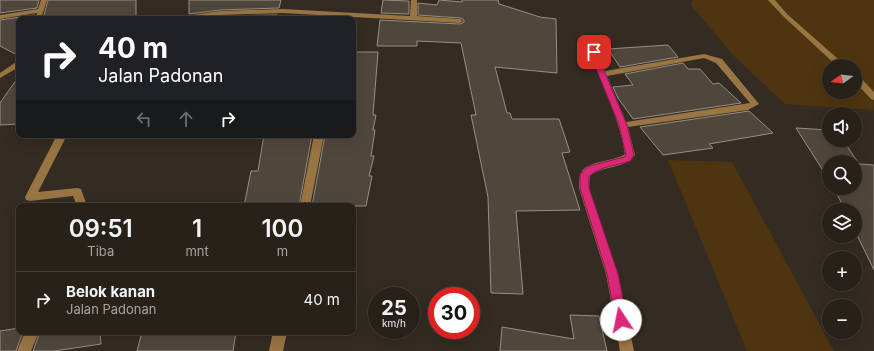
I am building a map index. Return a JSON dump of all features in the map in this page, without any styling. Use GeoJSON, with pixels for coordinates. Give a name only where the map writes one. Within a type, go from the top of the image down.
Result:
{"type":"FeatureCollection","features":[{"type":"Feature","properties":{"kind":"street"},"geometry":{"type":"LineString","coordinates":[[39,16],[44,0]]}},
{"type":"Feature","properties":{"kind":"street"},"geometry":{"type":"LineString","coordinates":[[413,19],[414,0]]}},
{"type":"Feature","properties":{"kind":"street"},"geometry":{"type":"LineString","coordinates":[[771,0],[785,15],[834,59]]}},
{"type":"Feature","properties":{"kind":"street"},"geometry":{"type":"LineString","coordinates":[[0,17],[41,10]]}},
{"type":"Feature","properties":{"kind":"street"},"geometry":{"type":"LineString","coordinates":[[200,16],[220,13],[283,11],[460,21]]}},
{"type":"Feature","properties":{"kind":"street"},"geometry":{"type":"LineString","coordinates":[[592,43],[597,61],[623,125],[630,155],[627,159],[604,164],[585,174],[584,188],[612,274],[627,351]]}},
{"type":"Feature","properties":{"kind":"street"},"geometry":{"type":"LineString","coordinates":[[602,74],[704,56],[722,64],[755,104],[748,107],[623,125]]}},
{"type":"Feature","properties":{"kind":"street"},"geometry":{"type":"LineString","coordinates":[[0,76],[16,66]]}},
{"type":"Feature","properties":{"kind":"street"},"geometry":{"type":"LineString","coordinates":[[862,84],[874,97]]}},
{"type":"Feature","properties":{"kind":"street"},"geometry":{"type":"LineString","coordinates":[[60,138],[30,197],[77,192],[81,203]]}},
{"type":"Feature","properties":{"kind":"street"},"geometry":{"type":"LineString","coordinates":[[306,203],[318,138]]}},
{"type":"Feature","properties":{"kind":"street"},"geometry":{"type":"LineString","coordinates":[[24,351],[31,335]]}},
{"type":"Feature","properties":{"kind":"street"},"geometry":{"type":"LineString","coordinates":[[276,351],[279,335]]}},
{"type":"Feature","properties":{"kind":"shaded area"},"geometry":{"type":"Polygon","coordinates":[[[694,0],[874,0],[874,110],[862,109],[862,107],[830,107],[785,104],[735,57],[690,4],[694,0]]]}},
{"type":"Feature","properties":{"kind":"shaded area"},"geometry":{"type":"Polygon","coordinates":[[[668,160],[732,162],[822,329],[822,339],[828,339],[834,351],[747,351],[668,160]]]}},
{"type":"Feature","properties":{"kind":"building"},"geometry":{"type":"Polygon","coordinates":[[[0,0],[39,0],[37,8],[0,13],[0,0]]]}},
{"type":"Feature","properties":{"kind":"building"},"geometry":{"type":"Polygon","coordinates":[[[48,0],[136,0],[136,16],[44,16],[48,0]]]}},
{"type":"Feature","properties":{"kind":"building"},"geometry":{"type":"Polygon","coordinates":[[[189,0],[281,0],[279,8],[220,10],[189,14],[189,0]]]}},
{"type":"Feature","properties":{"kind":"building"},"geometry":{"type":"Polygon","coordinates":[[[383,0],[409,1],[409,14],[381,13],[383,0]]]}},
{"type":"Feature","properties":{"kind":"building"},"geometry":{"type":"Polygon","coordinates":[[[439,0],[462,2],[462,0],[498,0],[499,4],[540,17],[556,19],[557,73],[495,67],[507,113],[510,113],[512,119],[559,119],[570,152],[562,153],[580,210],[516,211],[523,294],[491,293],[488,197],[471,115],[476,115],[461,43],[417,41],[417,46],[377,46],[380,20],[460,24],[464,22],[464,20],[460,18],[418,15],[418,3],[437,5],[439,0]]]}},
{"type":"Feature","properties":{"kind":"building"},"geometry":{"type":"Polygon","coordinates":[[[277,15],[277,16],[220,16],[277,15]]]}},
{"type":"Feature","properties":{"kind":"building"},"geometry":{"type":"Polygon","coordinates":[[[16,18],[16,54],[0,46],[0,20],[16,18]]]}},
{"type":"Feature","properties":{"kind":"building"},"geometry":{"type":"Polygon","coordinates":[[[668,45],[678,57],[620,67],[608,49],[668,45]]]}},
{"type":"Feature","properties":{"kind":"building"},"geometry":{"type":"Polygon","coordinates":[[[356,52],[378,52],[373,115],[376,115],[373,130],[375,130],[371,156],[374,156],[369,176],[372,176],[366,206],[356,206],[356,203],[313,203],[324,138],[356,138],[356,52]]]}},
{"type":"Feature","properties":{"kind":"building"},"geometry":{"type":"Polygon","coordinates":[[[683,63],[688,69],[700,69],[713,84],[719,83],[741,103],[633,119],[618,98],[613,87],[633,85],[625,74],[683,63]]]}},
{"type":"Feature","properties":{"kind":"building"},"geometry":{"type":"Polygon","coordinates":[[[16,80],[16,124],[0,125],[0,103],[16,80]]]}},
{"type":"Feature","properties":{"kind":"building"},"geometry":{"type":"Polygon","coordinates":[[[749,111],[773,133],[709,144],[713,148],[663,155],[640,127],[749,111]]]}},
{"type":"Feature","properties":{"kind":"building"},"geometry":{"type":"Polygon","coordinates":[[[796,128],[822,130],[822,147],[848,147],[853,155],[822,155],[822,169],[796,128]]]}},
{"type":"Feature","properties":{"kind":"building"},"geometry":{"type":"Polygon","coordinates":[[[264,138],[311,138],[300,203],[245,203],[251,171],[258,171],[264,138]]]}},
{"type":"Feature","properties":{"kind":"building"},"geometry":{"type":"Polygon","coordinates":[[[862,164],[874,165],[874,270],[861,243],[862,203],[842,203],[838,195],[862,195],[862,164]]]}},
{"type":"Feature","properties":{"kind":"building"},"geometry":{"type":"Polygon","coordinates":[[[570,315],[599,316],[607,351],[500,351],[502,327],[574,339],[570,315]]]}},
{"type":"Feature","properties":{"kind":"building"},"geometry":{"type":"Polygon","coordinates":[[[16,328],[16,335],[22,335],[16,351],[0,351],[0,331],[16,328]]]}},
{"type":"Feature","properties":{"kind":"building"},"geometry":{"type":"Polygon","coordinates":[[[39,335],[100,335],[101,344],[54,351],[33,351],[39,335]]]}},
{"type":"Feature","properties":{"kind":"building"},"geometry":{"type":"Polygon","coordinates":[[[141,335],[236,335],[233,351],[137,351],[141,335]]]}},
{"type":"Feature","properties":{"kind":"route"},"geometry":{"type":"LineString","coordinates":[[594,52],[623,125],[630,148],[630,155],[627,159],[604,164],[585,174],[584,188],[612,274],[621,320]]}}]}
